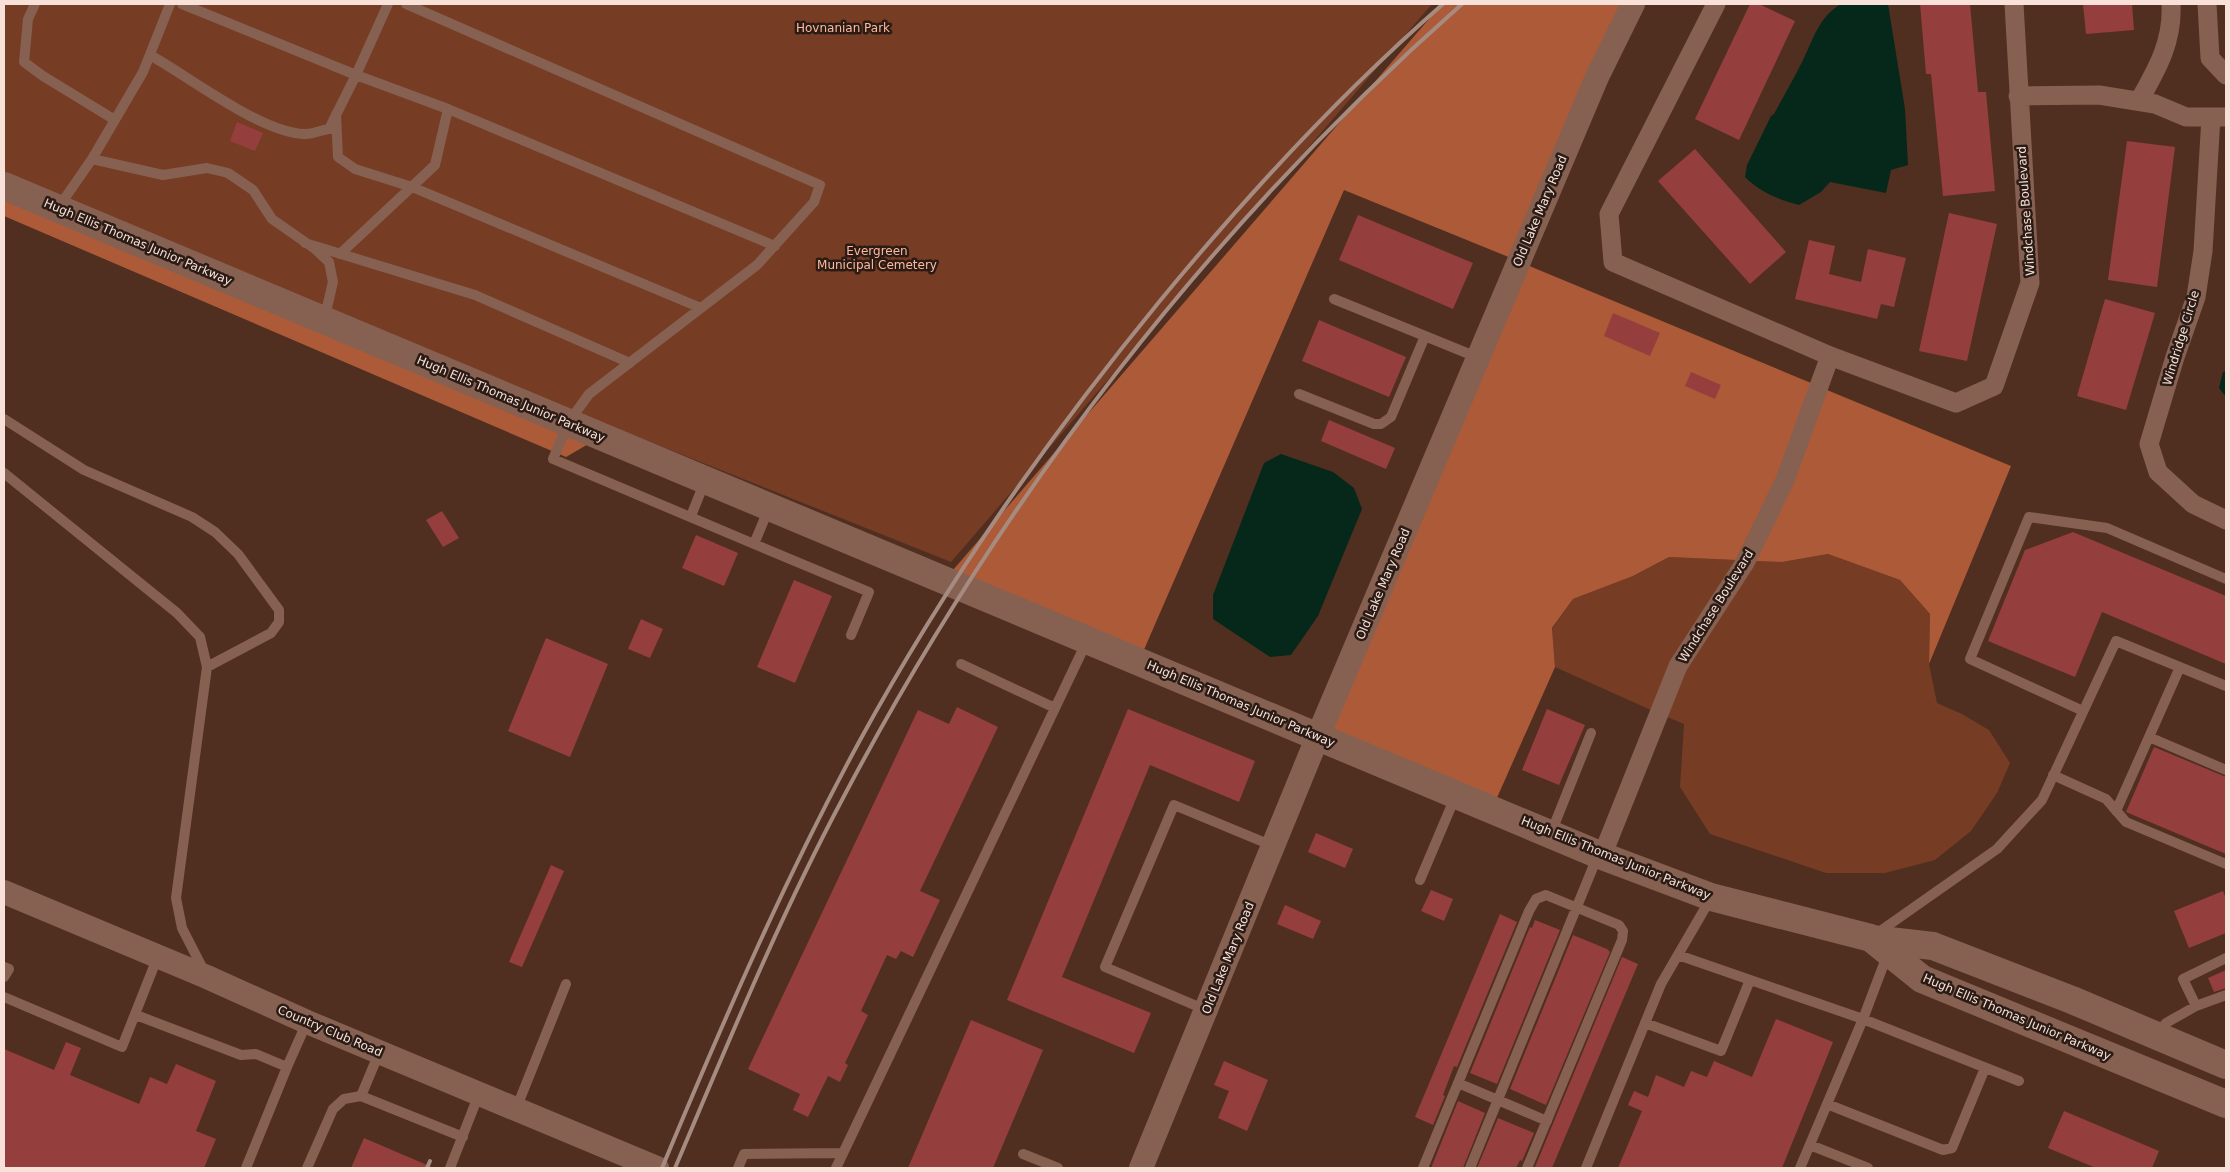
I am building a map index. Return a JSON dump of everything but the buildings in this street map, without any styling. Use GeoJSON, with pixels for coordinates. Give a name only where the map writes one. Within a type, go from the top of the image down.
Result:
{"type":"FeatureCollection","features":[{"type":"Feature","properties":{"kind":"main road","name":"Hugh Ellis Thomas Junior Parkway"},"geometry":{"type":"LineString","coordinates":[[4,186],[1600,855],[1711,897],[1884,944],[1922,979],[2226,1104]]}},
{"type":"Feature","properties":{"kind":"main road"},"geometry":{"type":"LineString","coordinates":[[1884,944],[1933,946],[2072,1000],[2226,1065]]}},
{"type":"Feature","properties":{"kind":"street","name":"Old Lake Mary Road"},"geometry":{"type":"LineString","coordinates":[[1141,1168],[1318,736],[1597,77],[1633,4]]}},
{"type":"Feature","properties":{"kind":"street","name":"Windchase Boulevard"},"geometry":{"type":"LineString","coordinates":[[1716,4],[1609,214],[1613,262],[1830,356],[1956,403],[1994,386],[2030,283],[2014,4]]}},
{"type":"Feature","properties":{"kind":"street"},"geometry":{"type":"LineString","coordinates":[[2139,101],[2162,60],[2172,18],[2171,4]]}},
{"type":"Feature","properties":{"kind":"street"},"geometry":{"type":"LineString","coordinates":[[2207,4],[2210,58],[2226,75]]}},
{"type":"Feature","properties":{"kind":"street","name":"Windridge Circle"},"geometry":{"type":"LineString","coordinates":[[2018,96],[2099,95],[2155,104],[2186,117],[2218,117],[2196,297],[2175,357],[2149,444],[2158,472],[2192,504],[2226,520]]}},
{"type":"Feature","properties":{"kind":"street","name":"Windchase Boulevard"},"geometry":{"type":"LineString","coordinates":[[1600,855],[1678,666],[1746,561],[1785,480],[1830,356]]}},
{"type":"Feature","properties":{"kind":"street","name":"Country Club Road"},"geometry":{"type":"LineString","coordinates":[[4,892],[207,976],[380,1053],[657,1168]]}},
{"type":"Feature","properties":{"kind":"lane"},"geometry":{"type":"LineString","coordinates":[[35,4],[28,19],[24,62],[114,120]]}},
{"type":"Feature","properties":{"kind":"lane"},"geometry":{"type":"LineString","coordinates":[[58,208],[92,159],[143,72],[170,4]]}},
{"type":"Feature","properties":{"kind":"lane"},"geometry":{"type":"LineString","coordinates":[[182,4],[356,76],[448,109],[775,246]]}},
{"type":"Feature","properties":{"kind":"lane"},"geometry":{"type":"LineString","coordinates":[[150,55],[186,75],[218,98],[280,129],[306,134],[329,128],[356,76],[388,4]]}},
{"type":"Feature","properties":{"kind":"lane"},"geometry":{"type":"LineString","coordinates":[[406,4],[820,185],[814,202],[757,265],[589,394],[568,423],[553,459],[868,592],[851,635]]}},
{"type":"Feature","properties":{"kind":"lane"},"geometry":{"type":"LineString","coordinates":[[340,254],[435,165],[448,109]]}},
{"type":"Feature","properties":{"kind":"lane"},"geometry":{"type":"LineString","coordinates":[[336,114],[338,157],[355,170],[412,187],[702,308]]}},
{"type":"Feature","properties":{"kind":"lane"},"geometry":{"type":"LineString","coordinates":[[92,159],[163,175],[180,170],[207,168],[228,173],[253,190],[272,219],[329,262],[333,282],[324,321]]}},
{"type":"Feature","properties":{"kind":"lane"},"geometry":{"type":"LineString","coordinates":[[305,243],[475,295],[630,363]]}},
{"type":"Feature","properties":{"kind":"lane"},"geometry":{"type":"LineString","coordinates":[[1334,299],[1479,358]]}},
{"type":"Feature","properties":{"kind":"lane"},"geometry":{"type":"LineString","coordinates":[[1299,394],[1374,424],[1381,424],[1391,416],[1425,336]]}},
{"type":"Feature","properties":{"kind":"lane"},"geometry":{"type":"LineString","coordinates":[[4,419],[84,470],[192,517],[215,532],[238,554],[279,610],[279,622],[271,633],[207,667]]}},
{"type":"Feature","properties":{"kind":"lane"},"geometry":{"type":"LineString","coordinates":[[4,473],[177,613],[200,637],[207,667],[176,898],[182,928],[207,976]]}},
{"type":"Feature","properties":{"kind":"lane"},"geometry":{"type":"LineString","coordinates":[[691,516],[705,481]]}},
{"type":"Feature","properties":{"kind":"lane"},"geometry":{"type":"LineString","coordinates":[[754,544],[769,507]]}},
{"type":"Feature","properties":{"kind":"lane"},"geometry":{"type":"LineString","coordinates":[[2084,711],[1970,659],[2029,517],[2107,528],[2226,579]]}},
{"type":"Feature","properties":{"kind":"lane"},"geometry":{"type":"LineString","coordinates":[[836,1168],[1087,640]]}},
{"type":"Feature","properties":{"kind":"lane"},"geometry":{"type":"LineString","coordinates":[[1800,1168],[1863,1019],[1884,944],[1997,849],[2042,800],[2116,641],[2226,686]]}},
{"type":"Feature","properties":{"kind":"lane"},"geometry":{"type":"LineString","coordinates":[[961,664],[1055,708]]}},
{"type":"Feature","properties":{"kind":"lane"},"geometry":{"type":"LineString","coordinates":[[2116,811],[2180,667]]}},
{"type":"Feature","properties":{"kind":"lane"},"geometry":{"type":"LineString","coordinates":[[1551,834],[1591,733]]}},
{"type":"Feature","properties":{"kind":"lane"},"geometry":{"type":"LineString","coordinates":[[2149,737],[2226,770]]}},
{"type":"Feature","properties":{"kind":"lane"},"geometry":{"type":"LineString","coordinates":[[2053,775],[2106,799],[2126,822],[2226,864]]}},
{"type":"Feature","properties":{"kind":"lane"},"geometry":{"type":"LineString","coordinates":[[1420,880],[1457,794]]}},
{"type":"Feature","properties":{"kind":"lane"},"geometry":{"type":"LineString","coordinates":[[1207,1010],[1105,967],[1174,805],[1273,846]]}},
{"type":"Feature","properties":{"kind":"lane"},"geometry":{"type":"LineString","coordinates":[[1470,1168],[1600,855]]}},
{"type":"Feature","properties":{"kind":"lane"},"geometry":{"type":"LineString","coordinates":[[1423,1168],[1536,899],[1546,895],[1619,925],[1623,931],[1622,940],[1527,1168]]}},
{"type":"Feature","properties":{"kind":"lane"},"geometry":{"type":"LineString","coordinates":[[1586,1168],[1661,984],[1711,897]]}},
{"type":"Feature","properties":{"kind":"lane"},"geometry":{"type":"LineString","coordinates":[[1678,954],[1863,1019],[2019,1081]]}},
{"type":"Feature","properties":{"kind":"lane"},"geometry":{"type":"LineString","coordinates":[[4,997],[122,1047],[158,956]]}},
{"type":"Feature","properties":{"kind":"lane"},"geometry":{"type":"LineString","coordinates":[[2196,1006],[2184,979],[2226,958]]}},
{"type":"Feature","properties":{"kind":"lane"},"geometry":{"type":"LineString","coordinates":[[4,967],[9,969],[4,977]]}},
{"type":"Feature","properties":{"kind":"lane"},"geometry":{"type":"LineString","coordinates":[[1645,1023],[1721,1051],[1750,980]]}},
{"type":"Feature","properties":{"kind":"lane"},"geometry":{"type":"LineString","coordinates":[[516,1110],[566,984]]}},
{"type":"Feature","properties":{"kind":"lane"},"geometry":{"type":"LineString","coordinates":[[2156,1035],[2166,1023],[2196,1006],[2226,995]]}},
{"type":"Feature","properties":{"kind":"lane"},"geometry":{"type":"LineString","coordinates":[[136,1015],[241,1056],[256,1054],[287,1066]]}},
{"type":"Feature","properties":{"kind":"lane"},"geometry":{"type":"LineString","coordinates":[[246,1168],[307,1022]]}},
{"type":"Feature","properties":{"kind":"lane"},"geometry":{"type":"LineString","coordinates":[[361,1096],[380,1053]]}},
{"type":"Feature","properties":{"kind":"lane"},"geometry":{"type":"LineString","coordinates":[[1827,1104],[1943,1150],[1952,1148],[1986,1068]]}},
{"type":"Feature","properties":{"kind":"lane"},"geometry":{"type":"LineString","coordinates":[[1458,1083],[1547,1121]]}},
{"type":"Feature","properties":{"kind":"lane"},"geometry":{"type":"LineString","coordinates":[[450,1168],[479,1094]]}},
{"type":"Feature","properties":{"kind":"lane"},"geometry":{"type":"LineString","coordinates":[[308,1168],[333,1109],[344,1099],[361,1096],[463,1137]]}},
{"type":"Feature","properties":{"kind":"lane"},"geometry":{"type":"LineString","coordinates":[[1810,1145],[1868,1168]]}},
{"type":"Feature","properties":{"kind":"lane"},"geometry":{"type":"LineString","coordinates":[[738,1168],[744,1154],[844,1153]]}},
{"type":"Feature","properties":{"kind":"lane"},"geometry":{"type":"LineString","coordinates":[[1023,1154],[1058,1168]]}},
{"type":"Feature","properties":{"kind":"green space","name":"Evergreen Municipal Cemetery"},"geometry":{"type":"Polygon","coordinates":[[[4,4],[1432,4],[951,562],[4,184],[4,4]]]}},
{"type":"Feature","properties":{"kind":"green space"},"geometry":{"type":"Polygon","coordinates":[[[1828,554],[1900,580],[1930,614],[1929,664],[1937,703],[1962,714],[1989,730],[2010,763],[1997,793],[1971,831],[1935,860],[1885,873],[1826,873],[1710,834],[1680,787],[1684,724],[1667,717],[1686,670],[1755,561],[1782,562],[1828,554]]]}},
{"type":"Feature","properties":{"kind":"green space"},"geometry":{"type":"Polygon","coordinates":[[[1669,557],[1736,560],[1651,710],[1555,667],[1552,629],[1573,599],[1633,576],[1669,557]]]}},
{"type":"Feature","properties":{"kind":"shaded area"},"geometry":{"type":"Polygon","coordinates":[[[1442,4],[1623,4],[1511,258],[1344,190],[1143,652],[953,570],[1442,4]]]}},
{"type":"Feature","properties":{"kind":"shaded area"},"geometry":{"type":"Polygon","coordinates":[[[1841,4],[1888,4],[1905,109],[1908,165],[1891,170],[1886,193],[1830,182],[1821,192],[1799,205],[1770,195],[1757,187],[1745,177],[1747,165],[1771,116],[1774,114],[1797,72],[1818,28],[1828,15],[1841,4]]]}},
{"type":"Feature","properties":{"kind":"shaded area"},"geometry":{"type":"Polygon","coordinates":[[[4,197],[590,443],[566,457],[4,216],[4,197]]]}},
{"type":"Feature","properties":{"kind":"shaded area"},"geometry":{"type":"Polygon","coordinates":[[[1527,265],[1811,383],[1777,477],[1736,560],[1669,557],[1633,576],[1573,599],[1552,628],[1555,667],[1496,800],[1330,730],[1527,265]]]}},
{"type":"Feature","properties":{"kind":"shaded area"},"geometry":{"type":"Polygon","coordinates":[[[2226,371],[2226,397],[2219,388],[2223,372],[2226,371]]]}},
{"type":"Feature","properties":{"kind":"shaded area"},"geometry":{"type":"Polygon","coordinates":[[[1827,390],[2011,466],[1929,664],[1930,614],[1900,580],[1828,554],[1782,562],[1755,561],[1827,390]]]}},
{"type":"Feature","properties":{"kind":"shaded area"},"geometry":{"type":"Polygon","coordinates":[[[1281,454],[1333,472],[1354,488],[1362,509],[1318,616],[1291,655],[1270,657],[1213,619],[1213,595],[1264,463],[1281,454]]]}},
{"type":"Feature","properties":{"kind":"railway"},"geometry":{"type":"LineString","coordinates":[[662,1168],[755,953],[831,794],[926,627],[998,515],[1076,407],[1192,262],[1295,147],[1367,74],[1443,4]]}},
{"type":"Feature","properties":{"kind":"railway"},"geometry":{"type":"LineString","coordinates":[[675,1168],[776,935],[820,843],[904,687],[970,580],[1041,475],[1116,373],[1196,275],[1281,180],[1369,90],[1462,4]]}},
{"type":"Feature","properties":{"kind":"railway"},"geometry":{"type":"LineString","coordinates":[[427,1168],[430,1161]]}},
{"type":"Feature","properties":{"kind":"park label","name":"Hovnanian Park"},"geometry":{"type":"Point","coordinates":[843,28]}}]}
